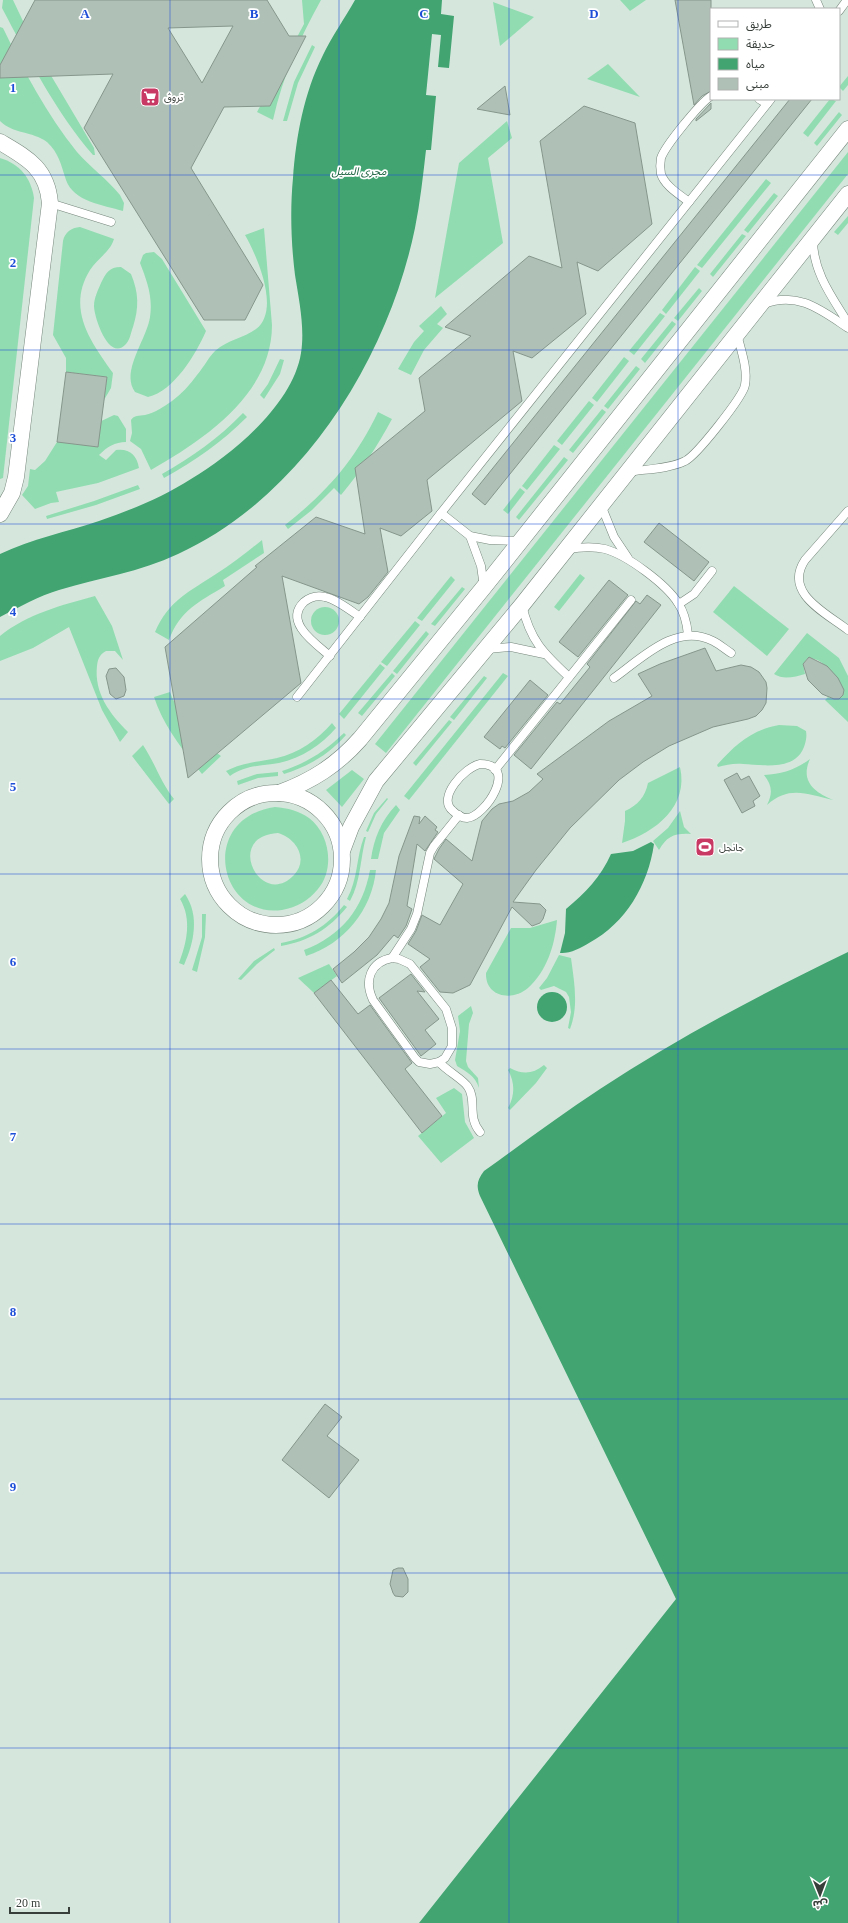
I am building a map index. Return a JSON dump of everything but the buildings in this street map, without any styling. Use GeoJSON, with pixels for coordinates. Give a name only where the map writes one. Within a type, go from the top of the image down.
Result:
{"type":"FeatureCollection","features":[{"type":"Feature","properties":{"kind":"street"},"geometry":{"type":"LineString","coordinates":[[279,793],[316,778],[347,753],[484,587],[848,129]]}},
{"type":"Feature","properties":{"kind":"street"},"geometry":{"type":"LineString","coordinates":[[0,142],[26,157],[37,168],[45,180],[50,203],[20,456],[12,493],[0,514]]}},
{"type":"Feature","properties":{"kind":"street"},"geometry":{"type":"LineString","coordinates":[[342,851],[338,836],[331,823],[321,811],[309,802],[295,796],[279,793],[266,794],[242,802],[222,820],[216,831],[210,857],[213,880],[221,896],[233,910],[254,922],[278,925],[305,919],[316,912],[326,902],[334,891],[339,878],[342,851],[351,827],[376,782],[567,549],[848,194]]}},
{"type":"Feature","properties":{"kind":"lane"},"geometry":{"type":"LineString","coordinates":[[840,10],[847,0]]}},
{"type":"Feature","properties":{"kind":"lane"},"geometry":{"type":"LineString","coordinates":[[689,202],[665,181],[660,167],[661,160],[668,147],[703,103],[710,97]]}},
{"type":"Feature","properties":{"kind":"lane"},"geometry":{"type":"LineString","coordinates":[[297,698],[441,513],[769,102]]}},
{"type":"Feature","properties":{"kind":"lane"},"geometry":{"type":"LineString","coordinates":[[50,203],[111,222]]}},
{"type":"Feature","properties":{"kind":"lane"},"geometry":{"type":"LineString","coordinates":[[813,237],[813,249],[819,274],[848,323]]}},
{"type":"Feature","properties":{"kind":"lane"},"geometry":{"type":"LineString","coordinates":[[760,305],[779,300],[798,300],[816,306],[848,328]]}},
{"type":"Feature","properties":{"kind":"lane"},"geometry":{"type":"LineString","coordinates":[[627,472],[678,465],[695,455],[745,388],[745,371],[737,334]]}},
{"type":"Feature","properties":{"kind":"lane"},"geometry":{"type":"LineString","coordinates":[[601,505],[614,537],[628,559]]}},
{"type":"Feature","properties":{"kind":"lane"},"geometry":{"type":"LineString","coordinates":[[848,511],[805,560],[801,566],[798,579],[799,587],[808,600],[848,630]]}},
{"type":"Feature","properties":{"kind":"lane"},"geometry":{"type":"LineString","coordinates":[[441,513],[470,536],[490,540],[520,541]]}},
{"type":"Feature","properties":{"kind":"lane"},"geometry":{"type":"LineString","coordinates":[[470,536],[481,566],[484,587]]}},
{"type":"Feature","properties":{"kind":"lane"},"geometry":{"type":"LineString","coordinates":[[567,549],[591,547],[603,549],[628,559],[665,588],[679,604],[685,619],[688,636]]}},
{"type":"Feature","properties":{"kind":"lane"},"geometry":{"type":"LineString","coordinates":[[679,604],[694,594],[712,571]]}},
{"type":"Feature","properties":{"kind":"lane"},"geometry":{"type":"LineString","coordinates":[[330,656],[301,630],[298,617],[302,604],[313,597],[327,597],[360,617]]}},
{"type":"Feature","properties":{"kind":"lane"},"geometry":{"type":"LineString","coordinates":[[494,770],[631,600]]}},
{"type":"Feature","properties":{"kind":"lane"},"geometry":{"type":"LineString","coordinates":[[522,604],[529,627],[545,655],[569,677]]}},
{"type":"Feature","properties":{"kind":"lane"},"geometry":{"type":"LineString","coordinates":[[614,678],[667,641],[688,636],[696,636],[713,641],[731,653]]}},
{"type":"Feature","properties":{"kind":"lane"},"geometry":{"type":"LineString","coordinates":[[485,649],[512,647],[545,655]]}},
{"type":"Feature","properties":{"kind":"lane"},"geometry":{"type":"LineString","coordinates":[[484,764],[494,770],[499,783],[496,792],[473,816],[466,818],[459,816],[447,804],[447,797],[450,791],[472,767],[484,764]]}},
{"type":"Feature","properties":{"kind":"lane"},"geometry":{"type":"LineString","coordinates":[[392,958],[411,929],[417,914],[430,853],[459,816]]}},
{"type":"Feature","properties":{"kind":"lane"},"geometry":{"type":"LineString","coordinates":[[392,958],[399,959],[410,964],[446,1009],[452,1028],[452,1046],[449,1052],[439,1062],[425,1064],[415,1058],[373,1000],[368,984],[372,969],[385,960],[392,958]]}},
{"type":"Feature","properties":{"kind":"lane"},"geometry":{"type":"LineString","coordinates":[[439,1062],[468,1087],[471,1092],[472,1117],[480,1132]]}},
{"type":"Feature","properties":{"kind":"green space"},"geometry":{"type":"Polygon","coordinates":[[[3,0],[13,0],[40,57],[94,148],[95,155],[93,155],[79,138],[43,84],[2,8],[3,0]]]}},
{"type":"Feature","properties":{"kind":"green space"},"geometry":{"type":"Polygon","coordinates":[[[302,0],[321,0],[292,58],[273,120],[257,112],[304,24],[302,0]]]}},
{"type":"Feature","properties":{"kind":"green space"},"geometry":{"type":"Polygon","coordinates":[[[620,0],[646,0],[630,11],[620,0]]]}},
{"type":"Feature","properties":{"kind":"green space"},"geometry":{"type":"Polygon","coordinates":[[[493,2],[534,17],[500,46],[493,2]]]}},
{"type":"Feature","properties":{"kind":"green space"},"geometry":{"type":"Polygon","coordinates":[[[0,27],[3,28],[46,108],[66,138],[87,163],[120,195],[124,203],[123,211],[90,202],[75,193],[66,180],[57,155],[47,142],[41,138],[11,128],[0,121],[0,27]]]}},
{"type":"Feature","properties":{"kind":"green space"},"geometry":{"type":"Polygon","coordinates":[[[312,45],[315,47],[298,83],[287,121],[283,121],[294,82],[312,45]]]}},
{"type":"Feature","properties":{"kind":"green space"},"geometry":{"type":"Polygon","coordinates":[[[608,64],[640,97],[587,79],[608,64]]]}},
{"type":"Feature","properties":{"kind":"green space"},"geometry":{"type":"Polygon","coordinates":[[[848,76],[848,85],[843,91],[840,86],[848,76]]]}},
{"type":"Feature","properties":{"kind":"green space"},"geometry":{"type":"Polygon","coordinates":[[[829,100],[836,101],[808,137],[803,133],[829,100]]]}},
{"type":"Feature","properties":{"kind":"green space"},"geometry":{"type":"Polygon","coordinates":[[[839,112],[842,115],[817,146],[814,143],[839,112]]]}},
{"type":"Feature","properties":{"kind":"green space"},"geometry":{"type":"Polygon","coordinates":[[[507,121],[512,138],[488,158],[503,243],[435,298],[459,163],[507,121]]]}},
{"type":"Feature","properties":{"kind":"green space"},"geometry":{"type":"Polygon","coordinates":[[[848,152],[848,174],[386,753],[375,744],[848,152]]]}},
{"type":"Feature","properties":{"kind":"green space"},"geometry":{"type":"Polygon","coordinates":[[[0,158],[19,168],[30,184],[34,198],[3,478],[0,479],[0,158]]]}},
{"type":"Feature","properties":{"kind":"green space"},"geometry":{"type":"Polygon","coordinates":[[[766,179],[771,183],[702,268],[697,265],[766,179]]]}},
{"type":"Feature","properties":{"kind":"green space"},"geometry":{"type":"Polygon","coordinates":[[[774,193],[778,196],[748,233],[744,230],[774,193]]]}},
{"type":"Feature","properties":{"kind":"green space"},"geometry":{"type":"Polygon","coordinates":[[[848,216],[848,223],[838,235],[834,232],[848,216]]]}},
{"type":"Feature","properties":{"kind":"green space"},"geometry":{"type":"Polygon","coordinates":[[[80,227],[114,239],[110,248],[90,270],[83,284],[80,298],[84,324],[97,349],[113,373],[111,388],[104,400],[107,377],[66,372],[66,358],[53,335],[63,241],[65,235],[69,231],[80,227]]]}},
{"type":"Feature","properties":{"kind":"green space"},"geometry":{"type":"Polygon","coordinates":[[[264,228],[272,325],[269,350],[261,372],[248,393],[232,412],[213,429],[172,458],[151,470],[141,449],[130,441],[132,433],[131,420],[135,416],[149,414],[156,411],[172,401],[191,382],[215,351],[225,344],[256,329],[263,320],[267,309],[267,296],[260,269],[245,235],[264,228]]]}},
{"type":"Feature","properties":{"kind":"green space"},"geometry":{"type":"Polygon","coordinates":[[[742,234],[746,236],[713,277],[710,274],[742,234]]]}},
{"type":"Feature","properties":{"kind":"green space"},"geometry":{"type":"Polygon","coordinates":[[[154,252],[162,259],[206,331],[190,360],[175,380],[158,393],[148,397],[135,392],[131,384],[131,375],[132,365],[148,326],[151,310],[149,289],[140,263],[143,255],[154,252]]]}},
{"type":"Feature","properties":{"kind":"green space"},"geometry":{"type":"Polygon","coordinates":[[[121,267],[131,274],[134,281],[137,294],[137,307],[135,320],[126,344],[120,348],[114,348],[108,343],[100,328],[94,306],[97,291],[106,274],[111,269],[121,267]]]}},
{"type":"Feature","properties":{"kind":"green space"},"geometry":{"type":"Polygon","coordinates":[[[695,267],[700,271],[666,314],[662,310],[695,267]]]}},
{"type":"Feature","properties":{"kind":"green space"},"geometry":{"type":"Polygon","coordinates":[[[699,288],[702,291],[678,321],[674,318],[699,288]]]}},
{"type":"Feature","properties":{"kind":"green space"},"geometry":{"type":"Polygon","coordinates":[[[441,306],[447,314],[437,324],[443,328],[424,350],[411,375],[398,369],[414,342],[424,331],[419,326],[441,306]]]}},
{"type":"Feature","properties":{"kind":"green space"},"geometry":{"type":"Polygon","coordinates":[[[660,313],[665,316],[634,355],[629,351],[660,313]]]}},
{"type":"Feature","properties":{"kind":"green space"},"geometry":{"type":"Polygon","coordinates":[[[672,321],[676,324],[645,363],[641,359],[672,321]]]}},
{"type":"Feature","properties":{"kind":"green space"},"geometry":{"type":"Polygon","coordinates":[[[624,357],[629,361],[597,402],[592,398],[624,357]]]}},
{"type":"Feature","properties":{"kind":"green space"},"geometry":{"type":"Polygon","coordinates":[[[280,359],[284,360],[280,374],[264,399],[260,395],[268,384],[280,359]]]}},
{"type":"Feature","properties":{"kind":"green space"},"geometry":{"type":"Polygon","coordinates":[[[636,366],[640,369],[608,409],[604,406],[636,366]]]}},
{"type":"Feature","properties":{"kind":"green space"},"geometry":{"type":"Polygon","coordinates":[[[589,401],[594,405],[562,445],[557,441],[589,401]]]}},
{"type":"Feature","properties":{"kind":"green space"},"geometry":{"type":"Polygon","coordinates":[[[602,409],[606,412],[573,453],[569,450],[602,409]]]}},
{"type":"Feature","properties":{"kind":"green space"},"geometry":{"type":"Polygon","coordinates":[[[378,412],[392,419],[362,468],[341,495],[334,488],[312,510],[288,529],[285,525],[327,487],[350,460],[378,412]]]}},
{"type":"Feature","properties":{"kind":"green space"},"geometry":{"type":"Polygon","coordinates":[[[243,413],[247,417],[228,435],[187,465],[164,478],[162,474],[205,446],[243,413]]]}},
{"type":"Feature","properties":{"kind":"green space"},"geometry":{"type":"Polygon","coordinates":[[[114,415],[118,416],[126,429],[126,442],[111,446],[99,455],[106,460],[116,450],[125,450],[132,453],[138,463],[139,468],[98,483],[56,492],[59,502],[51,503],[35,509],[22,495],[28,486],[30,469],[35,470],[45,461],[57,442],[114,415]]]}},
{"type":"Feature","properties":{"kind":"green space"},"geometry":{"type":"Polygon","coordinates":[[[554,445],[560,449],[527,490],[522,486],[554,445]]]}},
{"type":"Feature","properties":{"kind":"green space"},"geometry":{"type":"Polygon","coordinates":[[[564,457],[568,460],[519,520],[516,517],[564,457]]]}},
{"type":"Feature","properties":{"kind":"green space"},"geometry":{"type":"Polygon","coordinates":[[[138,485],[140,489],[96,505],[47,519],[46,516],[138,485]]]}},
{"type":"Feature","properties":{"kind":"green space"},"geometry":{"type":"Polygon","coordinates":[[[520,488],[525,492],[508,514],[503,510],[520,488]]]}},
{"type":"Feature","properties":{"kind":"green space"},"geometry":{"type":"Polygon","coordinates":[[[262,540],[264,553],[223,580],[225,586],[191,608],[179,621],[169,640],[155,632],[173,604],[228,566],[262,540]]]}},
{"type":"Feature","properties":{"kind":"green space"},"geometry":{"type":"Polygon","coordinates":[[[580,574],[585,578],[559,611],[554,607],[580,574]]]}},
{"type":"Feature","properties":{"kind":"green space"},"geometry":{"type":"Polygon","coordinates":[[[451,576],[455,580],[422,621],[417,618],[451,576]]]}},
{"type":"Feature","properties":{"kind":"green space"},"geometry":{"type":"Polygon","coordinates":[[[734,586],[789,629],[767,656],[713,612],[734,586]]]}},
{"type":"Feature","properties":{"kind":"green space"},"geometry":{"type":"Polygon","coordinates":[[[462,587],[465,589],[435,626],[431,624],[462,587]]]}},
{"type":"Feature","properties":{"kind":"green space"},"geometry":{"type":"Polygon","coordinates":[[[95,596],[112,626],[123,660],[115,651],[106,651],[99,657],[97,666],[98,685],[101,694],[109,710],[128,732],[120,742],[102,710],[69,627],[33,648],[0,661],[0,636],[10,628],[45,611],[95,596]]]}},
{"type":"Feature","properties":{"kind":"green space"},"geometry":{"type":"Polygon","coordinates":[[[325,607],[335,611],[339,621],[335,631],[325,635],[315,631],[311,621],[315,611],[325,607]]]}},
{"type":"Feature","properties":{"kind":"green space"},"geometry":{"type":"Polygon","coordinates":[[[415,621],[420,625],[387,666],[381,662],[415,621]]]}},
{"type":"Feature","properties":{"kind":"green space"},"geometry":{"type":"Polygon","coordinates":[[[426,631],[429,634],[397,674],[393,671],[426,631]]]}},
{"type":"Feature","properties":{"kind":"green space"},"geometry":{"type":"Polygon","coordinates":[[[807,633],[839,658],[848,676],[848,722],[825,700],[828,697],[834,698],[837,695],[836,688],[829,671],[816,659],[807,659],[803,664],[805,674],[793,677],[781,677],[774,674],[807,633]]]}},
{"type":"Feature","properties":{"kind":"green space"},"geometry":{"type":"Polygon","coordinates":[[[380,664],[385,668],[344,719],[339,714],[380,664]]]}},
{"type":"Feature","properties":{"kind":"green space"},"geometry":{"type":"Polygon","coordinates":[[[392,673],[395,676],[362,716],[358,713],[392,673]]]}},
{"type":"Feature","properties":{"kind":"green space"},"geometry":{"type":"Polygon","coordinates":[[[503,673],[508,676],[409,800],[404,796],[503,673]]]}},
{"type":"Feature","properties":{"kind":"green space"},"geometry":{"type":"Polygon","coordinates":[[[484,676],[487,678],[454,720],[450,717],[484,676]]]}},
{"type":"Feature","properties":{"kind":"green space"},"geometry":{"type":"Polygon","coordinates":[[[170,692],[184,719],[191,728],[205,743],[221,756],[202,774],[187,756],[168,728],[158,708],[154,697],[170,692]]]}},
{"type":"Feature","properties":{"kind":"green space"},"geometry":{"type":"Polygon","coordinates":[[[449,720],[452,722],[416,766],[413,763],[449,720]]]}},
{"type":"Feature","properties":{"kind":"green space"},"geometry":{"type":"Polygon","coordinates":[[[332,723],[336,728],[330,734],[310,750],[296,758],[279,763],[248,768],[236,772],[230,776],[226,771],[245,764],[277,758],[293,753],[314,740],[332,723]]]}},
{"type":"Feature","properties":{"kind":"green space"},"geometry":{"type":"Polygon","coordinates":[[[779,725],[797,726],[806,731],[804,747],[800,755],[793,760],[778,765],[736,764],[718,767],[717,765],[744,739],[769,727],[779,725]]]}},
{"type":"Feature","properties":{"kind":"green space"},"geometry":{"type":"Polygon","coordinates":[[[344,733],[346,735],[339,742],[318,759],[284,774],[282,771],[315,756],[344,733]]]}},
{"type":"Feature","properties":{"kind":"green space"},"geometry":{"type":"Polygon","coordinates":[[[143,745],[165,786],[174,799],[169,804],[132,756],[143,745]]]}},
{"type":"Feature","properties":{"kind":"green space"},"geometry":{"type":"Polygon","coordinates":[[[810,759],[807,767],[808,780],[820,793],[833,800],[806,794],[791,793],[775,799],[767,805],[771,789],[769,782],[764,775],[788,771],[810,759]]]}},
{"type":"Feature","properties":{"kind":"green space"},"geometry":{"type":"Polygon","coordinates":[[[680,767],[680,794],[675,805],[667,816],[647,832],[622,843],[625,811],[634,806],[640,800],[648,783],[680,767]]]}},
{"type":"Feature","properties":{"kind":"green space"},"geometry":{"type":"Polygon","coordinates":[[[352,770],[364,779],[342,807],[326,790],[352,770]]]}},
{"type":"Feature","properties":{"kind":"green space"},"geometry":{"type":"Polygon","coordinates":[[[278,772],[278,776],[258,778],[238,785],[237,781],[257,774],[278,772]]]}},
{"type":"Feature","properties":{"kind":"green space"},"geometry":{"type":"Polygon","coordinates":[[[387,798],[388,799],[376,814],[368,832],[366,831],[374,813],[387,798]]]}},
{"type":"Feature","properties":{"kind":"green space"},"geometry":{"type":"Polygon","coordinates":[[[396,805],[400,810],[384,833],[378,859],[371,859],[379,830],[386,817],[396,805]]]}},
{"type":"Feature","properties":{"kind":"green space"},"geometry":{"type":"Polygon","coordinates":[[[275,807],[289,809],[301,813],[309,818],[322,833],[328,852],[327,872],[318,889],[302,903],[282,910],[260,909],[243,899],[231,884],[226,866],[227,847],[235,829],[251,815],[275,807]],[[278,833],[262,837],[253,846],[250,857],[253,868],[260,878],[270,884],[282,883],[294,875],[298,869],[300,856],[298,850],[290,839],[278,833]]]}},
{"type":"Feature","properties":{"kind":"green space"},"geometry":{"type":"Polygon","coordinates":[[[680,811],[684,827],[691,834],[672,836],[665,841],[659,850],[653,841],[668,828],[680,811]]]}},
{"type":"Feature","properties":{"kind":"green space"},"geometry":{"type":"Polygon","coordinates":[[[364,837],[366,837],[358,878],[350,901],[347,899],[353,884],[364,837]]]}},
{"type":"Feature","properties":{"kind":"green space"},"geometry":{"type":"Polygon","coordinates":[[[370,870],[376,870],[369,899],[354,924],[332,943],[306,956],[304,950],[329,937],[339,929],[356,909],[367,884],[370,870]]]}},
{"type":"Feature","properties":{"kind":"green space"},"geometry":{"type":"Polygon","coordinates":[[[185,894],[193,911],[194,930],[188,957],[184,965],[179,963],[187,931],[186,914],[180,899],[185,894]]]}},
{"type":"Feature","properties":{"kind":"green space"},"geometry":{"type":"Polygon","coordinates":[[[344,905],[347,907],[326,928],[301,941],[281,946],[281,943],[300,938],[324,925],[344,905]]]}},
{"type":"Feature","properties":{"kind":"green space"},"geometry":{"type":"Polygon","coordinates":[[[202,914],[206,914],[205,937],[197,972],[192,970],[202,937],[202,914]]]}},
{"type":"Feature","properties":{"kind":"green space"},"geometry":{"type":"Polygon","coordinates":[[[557,920],[549,957],[535,981],[528,988],[515,995],[507,996],[495,992],[487,981],[486,973],[511,928],[530,928],[557,920]]]}},
{"type":"Feature","properties":{"kind":"green space"},"geometry":{"type":"Polygon","coordinates":[[[274,948],[275,950],[257,964],[241,980],[238,979],[254,961],[274,948]]]}},
{"type":"Feature","properties":{"kind":"green space"},"geometry":{"type":"Polygon","coordinates":[[[559,955],[571,958],[575,1002],[573,1020],[570,1029],[568,1028],[571,1012],[569,997],[566,992],[554,986],[541,990],[539,988],[547,978],[559,955]]]}},
{"type":"Feature","properties":{"kind":"green space"},"geometry":{"type":"Polygon","coordinates":[[[329,964],[337,976],[314,993],[298,978],[329,964]]]}},
{"type":"Feature","properties":{"kind":"green space"},"geometry":{"type":"Polygon","coordinates":[[[471,1006],[473,1013],[469,1024],[466,1061],[468,1067],[478,1078],[479,1088],[473,1077],[457,1066],[455,1060],[460,1031],[458,1016],[471,1006]]]}},
{"type":"Feature","properties":{"kind":"green space"},"geometry":{"type":"Polygon","coordinates":[[[544,1065],[547,1068],[536,1083],[510,1110],[508,1108],[513,1094],[513,1084],[508,1070],[510,1068],[519,1072],[532,1072],[544,1065]]]}},
{"type":"Feature","properties":{"kind":"green space"},"geometry":{"type":"Polygon","coordinates":[[[454,1088],[462,1094],[465,1122],[474,1138],[441,1163],[418,1136],[446,1113],[436,1098],[454,1088]]]}},
{"type":"Feature","properties":{"kind":"water","name":"مجرى السيل"},"geometry":{"type":"Polygon","coordinates":[[[355,0],[442,0],[441,14],[454,16],[449,68],[438,67],[441,35],[432,34],[426,95],[436,96],[431,150],[426,150],[415,228],[402,277],[384,326],[361,374],[333,419],[300,460],[264,497],[223,529],[178,554],[149,566],[52,592],[0,617],[0,554],[37,540],[123,512],[146,503],[180,486],[225,456],[242,442],[274,409],[286,391],[296,372],[302,343],[302,324],[295,275],[291,226],[291,202],[296,146],[302,115],[316,69],[330,41],[355,0]]]}},
{"type":"Feature","properties":{"kind":"water"},"geometry":{"type":"Polygon","coordinates":[[[651,842],[654,844],[647,874],[641,888],[624,914],[602,935],[589,943],[571,952],[560,953],[565,933],[566,909],[592,884],[611,854],[633,851],[651,842]]]}},
{"type":"Feature","properties":{"kind":"water"},"geometry":{"type":"Polygon","coordinates":[[[848,952],[848,1923],[419,1923],[676,1599],[480,1196],[478,1183],[480,1177],[484,1171],[585,1099],[660,1051],[784,983],[848,952]]]}},
{"type":"Feature","properties":{"kind":"water"},"geometry":{"type":"Polygon","coordinates":[[[552,992],[563,996],[567,1007],[563,1018],[552,1022],[541,1018],[537,1007],[541,996],[552,992]]]}},
{"type":"Feature","properties":{"kind":"place","name":"تروڨ"},"geometry":{"type":"Point","coordinates":[150,97]}},
{"type":"Feature","properties":{"kind":"place","name":"جانجل"},"geometry":{"type":"Point","coordinates":[705,847]}}]}
